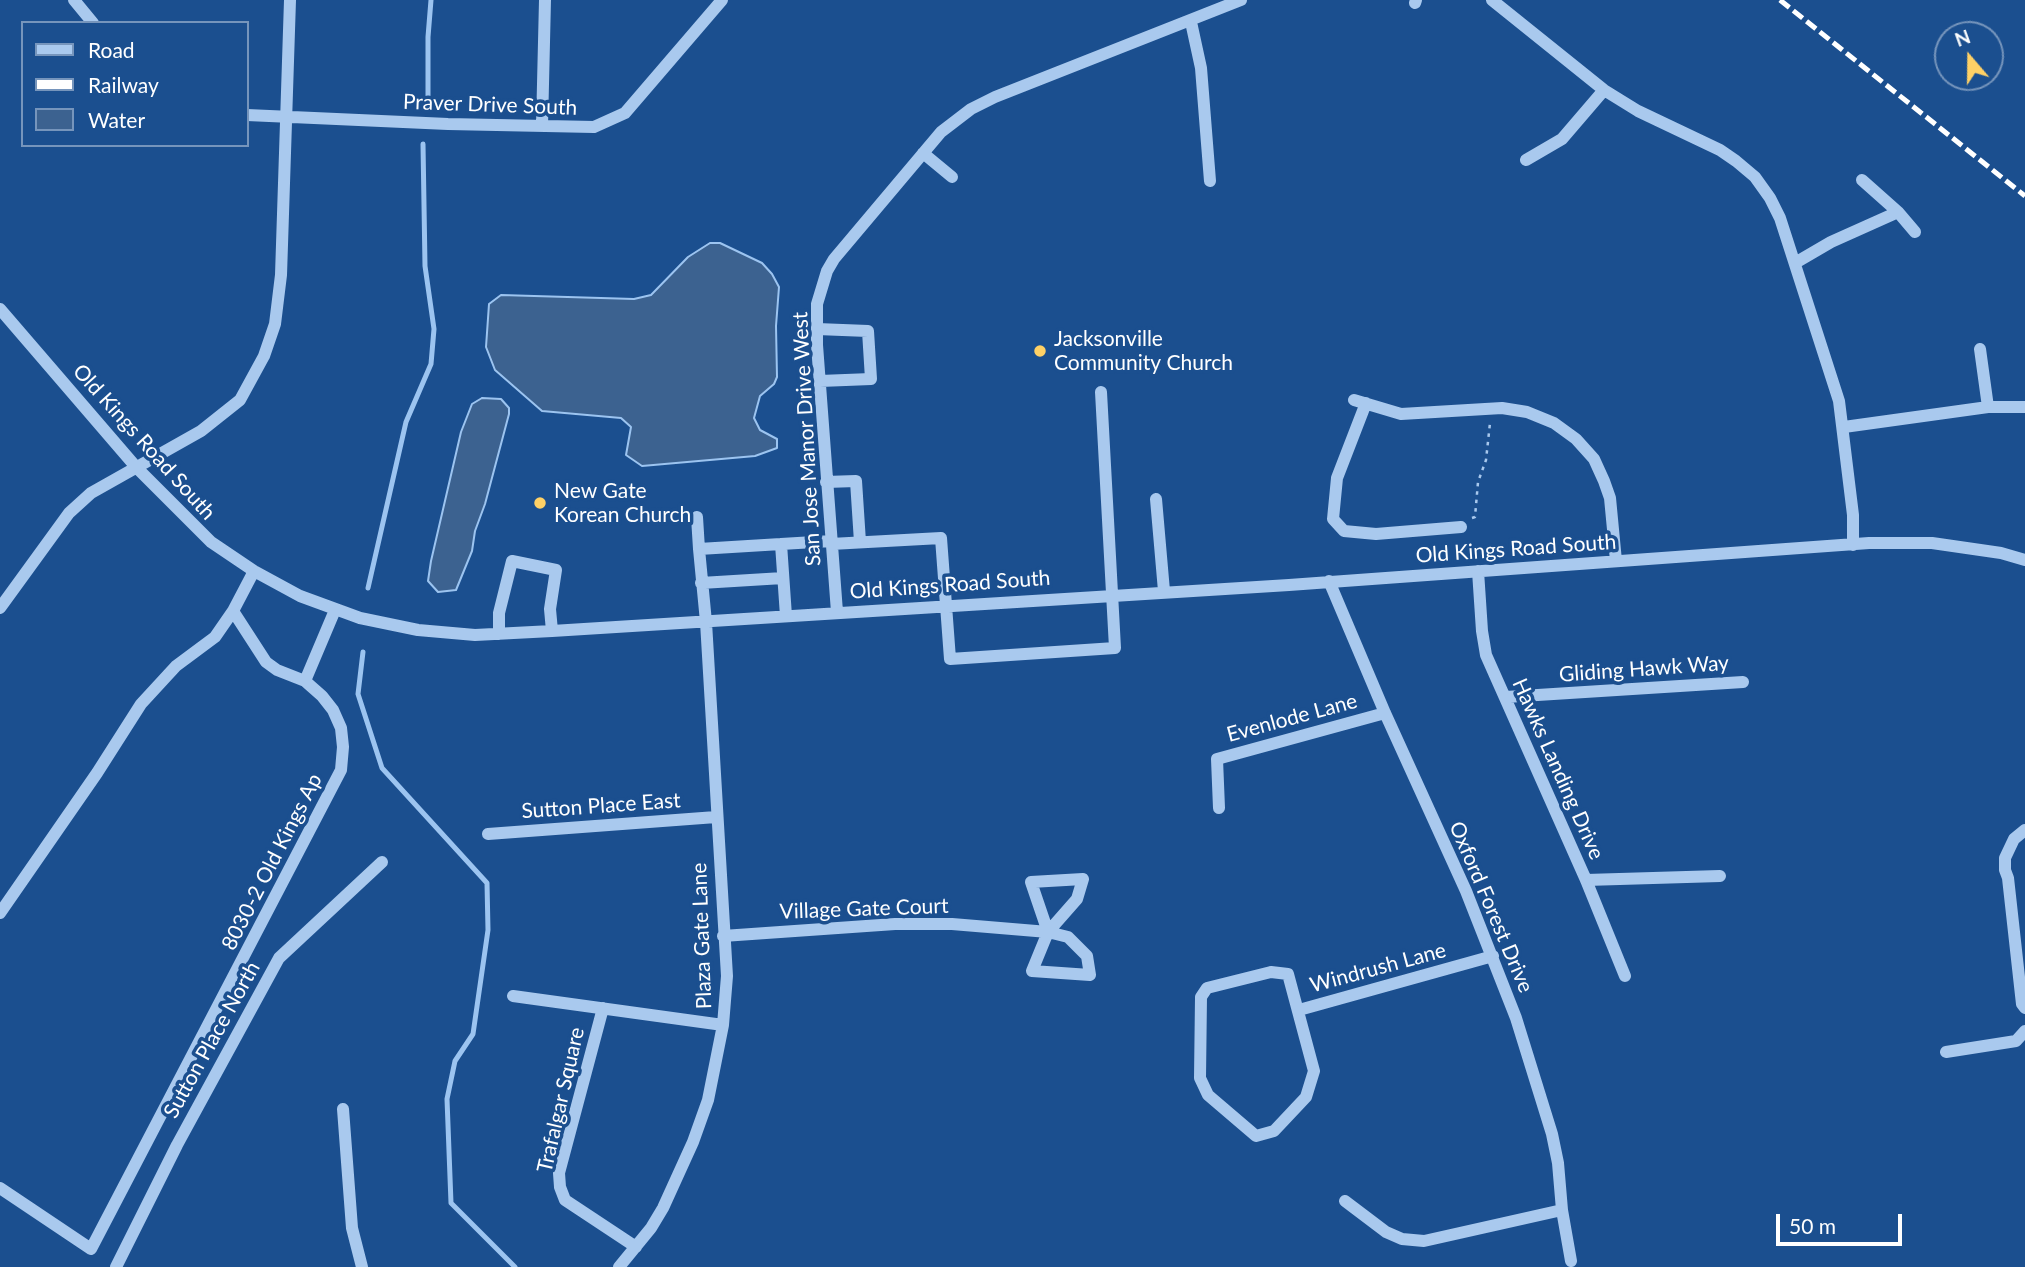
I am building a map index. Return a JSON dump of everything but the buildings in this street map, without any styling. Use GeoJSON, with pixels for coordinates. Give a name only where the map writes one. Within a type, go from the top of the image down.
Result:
{"type":"FeatureCollection","features":[{"type":"Feature","properties":{"kind":"street"},"geometry":{"type":"LineString","coordinates":[[74,0],[91,21]]}},
{"type":"Feature","properties":{"kind":"street"},"geometry":{"type":"LineString","coordinates":[[0,608],[49,538],[91,492],[201,431],[240,400],[264,356],[275,324],[281,275],[290,0]]}},
{"type":"Feature","properties":{"kind":"street"},"geometry":{"type":"LineString","coordinates":[[541,126],[545,0]]}},
{"type":"Feature","properties":{"kind":"street","name":"Praver Drive South"},"geometry":{"type":"LineString","coordinates":[[248,115],[594,127],[625,113],[722,0]]}},
{"type":"Feature","properties":{"kind":"street","name":"San Jose Manor Drive West"},"geometry":{"type":"LineString","coordinates":[[837,612],[817,329],[817,304],[834,258],[941,132],[971,109],[995,97],[1191,22],[1241,0]]}},
{"type":"Feature","properties":{"kind":"street"},"geometry":{"type":"LineString","coordinates":[[1492,0],[1604,90],[1638,111],[1720,150],[1755,177],[1780,218],[1839,401],[1853,515],[1853,544]]}},
{"type":"Feature","properties":{"kind":"street"},"geometry":{"type":"LineString","coordinates":[[1191,22],[1201,68],[1210,181]]}},
{"type":"Feature","properties":{"kind":"street"},"geometry":{"type":"LineString","coordinates":[[1526,160],[1562,139],[1604,90]]}},
{"type":"Feature","properties":{"kind":"street"},"geometry":{"type":"LineString","coordinates":[[923,153],[952,177]]}},
{"type":"Feature","properties":{"kind":"street"},"geometry":{"type":"LineString","coordinates":[[1862,180],[1898,212],[1915,232]]}},
{"type":"Feature","properties":{"kind":"street"},"geometry":{"type":"LineString","coordinates":[[1796,263],[1830,242],[1898,212]]}},
{"type":"Feature","properties":{"kind":"street","name":"Old Kings Road South"},"geometry":{"type":"LineString","coordinates":[[0,309],[135,467],[201,533],[254,571],[300,596],[360,618],[418,630],[475,635],[706,622],[1478,572],[1853,544],[1932,543],[2001,553],[2025,560]]}},
{"type":"Feature","properties":{"kind":"street"},"geometry":{"type":"LineString","coordinates":[[817,329],[868,331],[871,379],[820,381]]}},
{"type":"Feature","properties":{"kind":"street"},"geometry":{"type":"LineString","coordinates":[[1980,349],[1988,407]]}},
{"type":"Feature","properties":{"kind":"street"},"geometry":{"type":"LineString","coordinates":[[699,549],[941,538],[950,659],[1115,648],[1101,392]]}},
{"type":"Feature","properties":{"kind":"street"},"geometry":{"type":"LineString","coordinates":[[1461,527],[1376,534],[1344,531],[1333,520],[1337,478],[1360,402],[1401,414],[1492,409],[1527,412],[1553,423],[1576,439],[1594,458],[1610,498],[1616,561]]}},
{"type":"Feature","properties":{"kind":"street"},"geometry":{"type":"LineString","coordinates":[[1844,427],[1988,407],[2025,407]]}},
{"type":"Feature","properties":{"kind":"street"},"geometry":{"type":"LineString","coordinates":[[827,482],[856,481],[860,542]]}},
{"type":"Feature","properties":{"kind":"street"},"geometry":{"type":"LineString","coordinates":[[1156,499],[1164,591]]}},
{"type":"Feature","properties":{"kind":"street","name":"Plaza Gate Lane"},"geometry":{"type":"LineString","coordinates":[[619,1267],[663,1208],[693,1142],[711,1091],[723,1026],[727,976],[706,622],[697,517]]}},
{"type":"Feature","properties":{"kind":"street"},"geometry":{"type":"LineString","coordinates":[[781,544],[786,616]]}},
{"type":"Feature","properties":{"kind":"street"},"geometry":{"type":"LineString","coordinates":[[499,634],[499,613],[512,561],[556,570],[550,609],[552,631]]}},
{"type":"Feature","properties":{"kind":"street"},"geometry":{"type":"LineString","coordinates":[[0,913],[97,774],[141,704],[176,666],[215,637],[233,611],[254,571]]}},
{"type":"Feature","properties":{"kind":"street","name":"Hawks Landing Drive"},"geometry":{"type":"LineString","coordinates":[[1478,572],[1486,654],[1586,880],[1625,976]]}},
{"type":"Feature","properties":{"kind":"street"},"geometry":{"type":"LineString","coordinates":[[701,583],[783,578]]}},
{"type":"Feature","properties":{"kind":"street","name":"Oxford Forest Drive"},"geometry":{"type":"LineString","coordinates":[[1329,581],[1493,956],[1536,1077],[1552,1134],[1572,1261]]}},
{"type":"Feature","properties":{"kind":"street"},"geometry":{"type":"LineString","coordinates":[[305,681],[335,610]]}},
{"type":"Feature","properties":{"kind":"street","name":"8030-2 Old Kings Ap"},"geometry":{"type":"LineString","coordinates":[[0,1188],[91,1249],[341,770],[341,728],[333,710],[305,681],[277,670],[266,662],[233,611]]}},
{"type":"Feature","properties":{"kind":"street","name":"Gliding Hawk Way"},"geometry":{"type":"LineString","coordinates":[[1506,697],[1743,682]]}},
{"type":"Feature","properties":{"kind":"street","name":"Evenlode Lane"},"geometry":{"type":"LineString","coordinates":[[1219,808],[1217,759],[1385,713]]}},
{"type":"Feature","properties":{"kind":"street","name":"Sutton Place East"},"geometry":{"type":"LineString","coordinates":[[488,834],[716,817]]}},
{"type":"Feature","properties":{"kind":"street"},"geometry":{"type":"LineString","coordinates":[[2025,830],[2014,839],[2005,858],[2022,1004],[2025,1008]]}},
{"type":"Feature","properties":{"kind":"street","name":"Sutton Place North"},"geometry":{"type":"LineString","coordinates":[[116,1267],[177,1145],[278,958],[382,862]]}},
{"type":"Feature","properties":{"kind":"street"},"geometry":{"type":"LineString","coordinates":[[1586,880],[1720,876]]}},
{"type":"Feature","properties":{"kind":"street"},"geometry":{"type":"LineString","coordinates":[[1048,932],[1031,882],[1083,879],[1077,899],[1048,932],[1032,971],[1090,975],[1087,957],[1068,937],[1048,932]]}},
{"type":"Feature","properties":{"kind":"street","name":"Village Gate Court"},"geometry":{"type":"LineString","coordinates":[[723,936],[895,924],[952,924],[1048,932]]}},
{"type":"Feature","properties":{"kind":"street","name":"Windrush Lane"},"geometry":{"type":"LineString","coordinates":[[1299,1010],[1493,956]]}},
{"type":"Feature","properties":{"kind":"street","name":"Windrush Lane"},"geometry":{"type":"LineString","coordinates":[[1271,972],[1288,974],[1299,1010],[1314,1071],[1312,1083],[1306,1097],[1274,1131],[1256,1136],[1208,1095],[1200,1078],[1201,997],[1207,988],[1271,972]]}},
{"type":"Feature","properties":{"kind":"street","name":"Trafalgar Square"},"geometry":{"type":"LineString","coordinates":[[513,996],[723,1026]]}},
{"type":"Feature","properties":{"kind":"street","name":"Trafalgar Square"},"geometry":{"type":"LineString","coordinates":[[603,1008],[559,1173],[560,1187],[565,1200],[636,1247]]}},
{"type":"Feature","properties":{"kind":"street"},"geometry":{"type":"LineString","coordinates":[[1946,1052],[2016,1041],[2025,1031]]}},
{"type":"Feature","properties":{"kind":"street"},"geometry":{"type":"LineString","coordinates":[[343,1109],[352,1228],[362,1267]]}},
{"type":"Feature","properties":{"kind":"street"},"geometry":{"type":"LineString","coordinates":[[1345,1200],[1386,1232],[1402,1239],[1424,1241],[1562,1210]]}},
{"type":"Feature","properties":{"kind":"path"},"geometry":{"type":"LineString","coordinates":[[1461,527],[1475,516],[1478,482],[1486,460],[1492,409]]}},
{"type":"Feature","properties":{"kind":"water"},"geometry":{"type":"Polygon","coordinates":[[[710,243],[720,243],[762,263],[779,287],[776,326],[777,377],[774,384],[760,396],[754,418],[760,430],[777,439],[777,448],[755,456],[642,466],[626,455],[631,427],[621,418],[542,411],[495,370],[486,347],[489,304],[501,295],[634,299],[651,295],[688,257],[710,243]]]}},
{"type":"Feature","properties":{"kind":"water"},"geometry":{"type":"Polygon","coordinates":[[[482,398],[501,399],[509,408],[509,414],[475,531],[472,551],[456,590],[438,592],[428,581],[431,561],[461,432],[472,404],[482,398]]]}},
{"type":"Feature","properties":{"kind":"waterway"},"geometry":{"type":"LineString","coordinates":[[428,98],[431,0]]}},
{"type":"Feature","properties":{"kind":"waterway"},"geometry":{"type":"LineString","coordinates":[[368,588],[406,422],[431,364],[434,329],[425,266],[423,144]]}},
{"type":"Feature","properties":{"kind":"waterway"},"geometry":{"type":"LineString","coordinates":[[363,652],[358,694],[382,768],[487,883],[488,930],[473,1034],[455,1061],[447,1099],[451,1203],[515,1267]]}},
{"type":"Feature","properties":{"kind":"railway"},"geometry":{"type":"LineString","coordinates":[[1780,0],[2025,196]]}},
{"type":"Feature","properties":{"kind":"place","name":"Jacksonville Community Church"},"geometry":{"type":"Point","coordinates":[1040,351]}},
{"type":"Feature","properties":{"kind":"place","name":"New Gate Korean Church"},"geometry":{"type":"Point","coordinates":[540,503]}}]}
